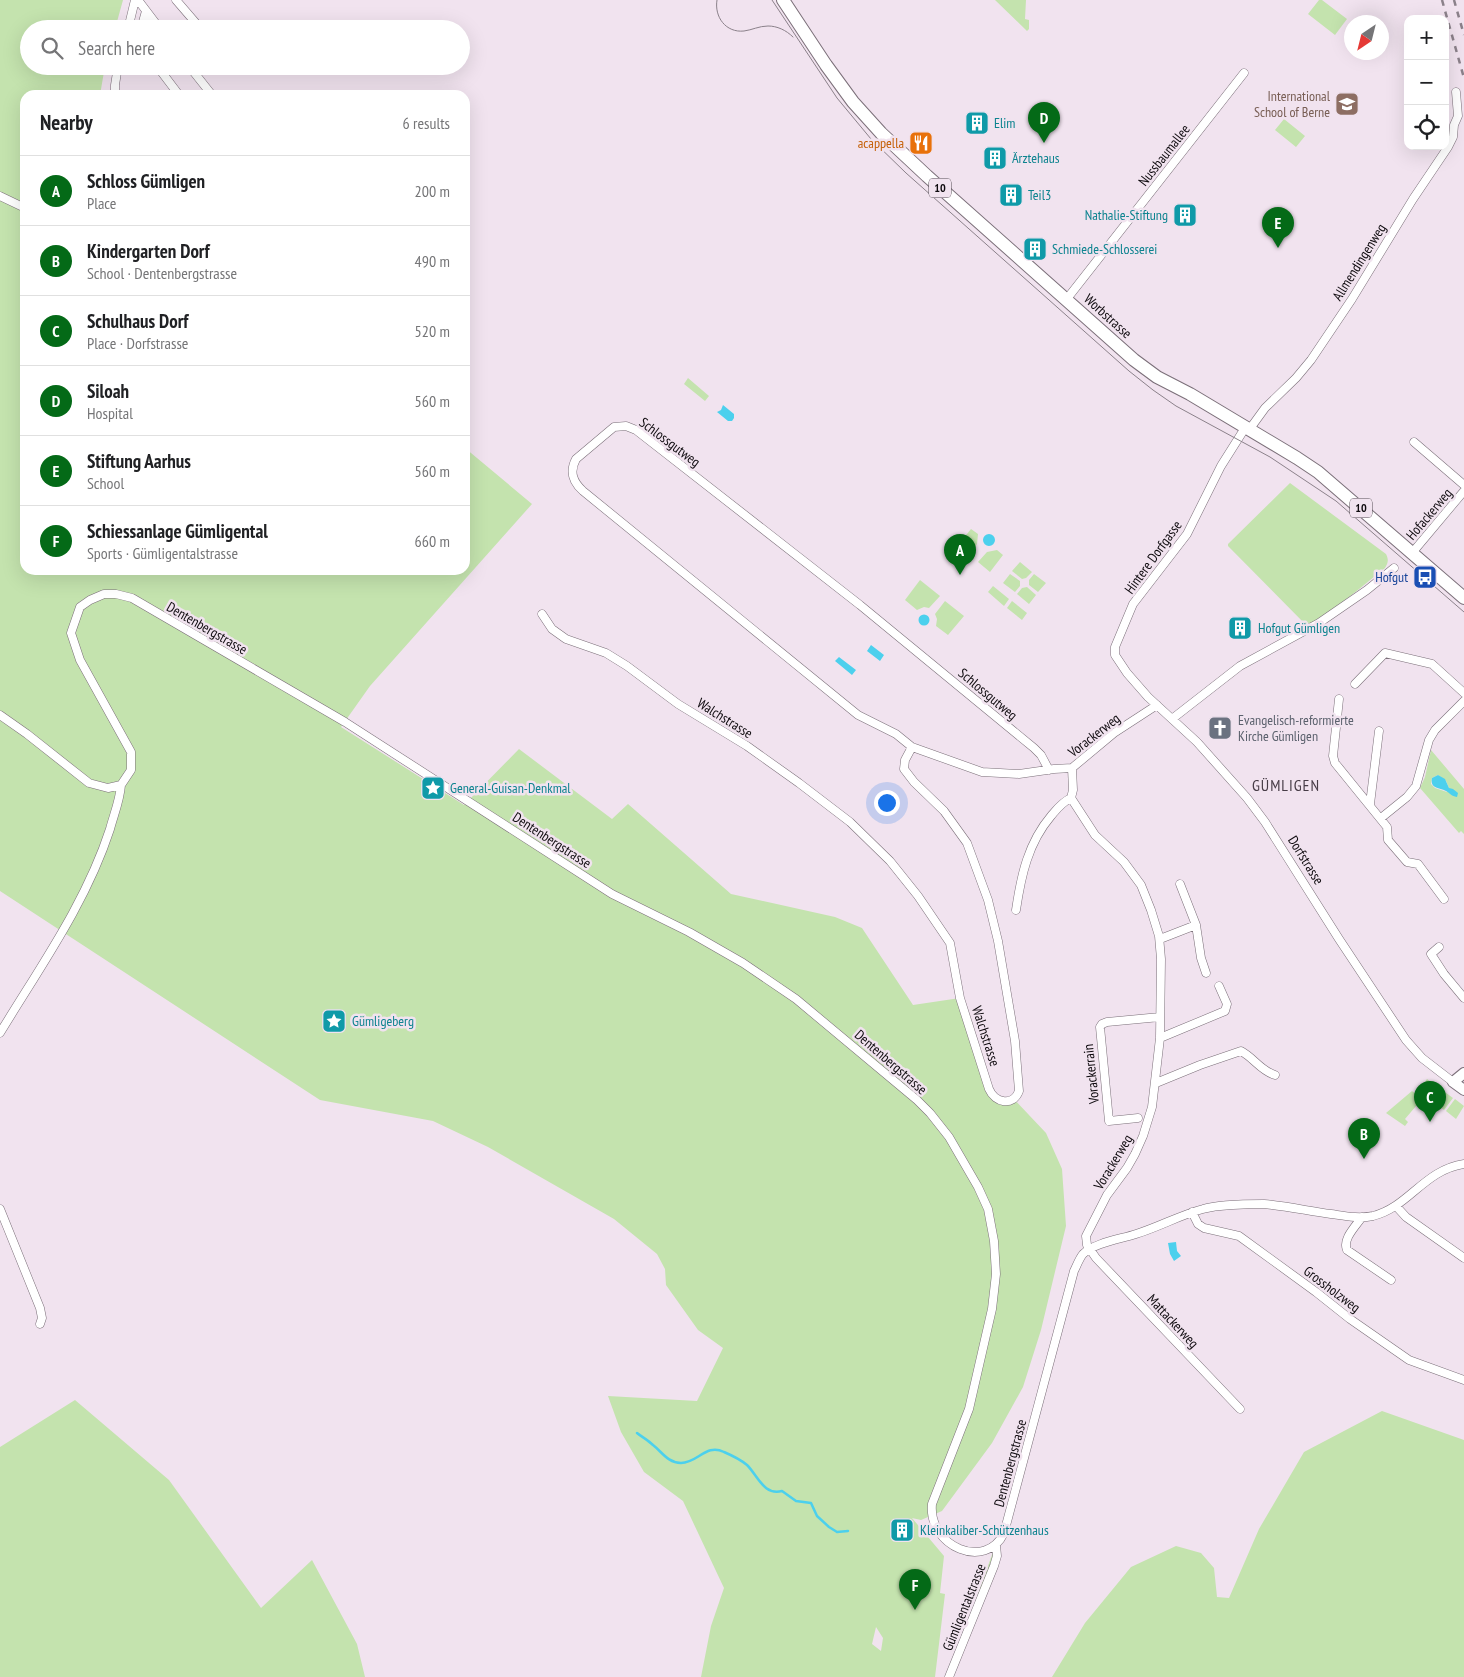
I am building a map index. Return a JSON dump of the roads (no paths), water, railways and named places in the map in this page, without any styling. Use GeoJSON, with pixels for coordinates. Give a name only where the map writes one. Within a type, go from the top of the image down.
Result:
{"type":"FeatureCollection","features":[{"type":"Feature","properties":{"kind":"main road","name":"Worbstrasse"},"geometry":{"type":"LineString","coordinates":[[783,0],[826,65],[853,102],[869,120],[927,176],[1066,300],[1145,369],[1190,394],[1318,472],[1464,598]]}},
{"type":"Feature","properties":{"kind":"street"},"geometry":{"type":"LineString","coordinates":[[137,0],[153,20]]}},
{"type":"Feature","properties":{"kind":"street"},"geometry":{"type":"LineString","coordinates":[[131,20],[137,0]]}},
{"type":"Feature","properties":{"kind":"street"},"geometry":{"type":"LineString","coordinates":[[176,0],[193,20]]}},
{"type":"Feature","properties":{"kind":"street"},"geometry":{"type":"LineString","coordinates":[[144,20],[146,11]]}},
{"type":"Feature","properties":{"kind":"street","name":"Nussbaumallee"},"geometry":{"type":"LineString","coordinates":[[1066,300],[1244,74]]}},
{"type":"Feature","properties":{"kind":"street"},"geometry":{"type":"LineString","coordinates":[[115,90],[117,75]]}},
{"type":"Feature","properties":{"kind":"street"},"geometry":{"type":"LineString","coordinates":[[164,75],[174,90]]}},
{"type":"Feature","properties":{"kind":"street"},"geometry":{"type":"LineString","coordinates":[[196,75],[208,90]]}},
{"type":"Feature","properties":{"kind":"street","name":"Allmendingenweg"},"geometry":{"type":"LineString","coordinates":[[1247,429],[1311,360],[1352,299],[1448,146],[1453,137],[1454,126],[1458,116],[1456,92]]}},
{"type":"Feature","properties":{"kind":"street"},"geometry":{"type":"LineString","coordinates":[[0,196],[20,206]]}},
{"type":"Feature","properties":{"kind":"street","name":"Schlossgutweg"},"geometry":{"type":"LineString","coordinates":[[912,747],[896,734],[858,715],[844,705],[583,491],[573,478],[572,467],[576,459],[614,427],[626,426],[636,430],[876,617],[1034,748],[1041,755],[1049,770]]}},
{"type":"Feature","properties":{"kind":"street","name":"Hintere Dorfgasse"},"geometry":{"type":"LineString","coordinates":[[1115,651],[1133,604],[1187,534],[1221,466],[1247,429]]}},
{"type":"Feature","properties":{"kind":"street","name":"Hofackerweg"},"geometry":{"type":"LineString","coordinates":[[1414,442],[1464,485]]}},
{"type":"Feature","properties":{"kind":"street","name":"Hofackerweg"},"geometry":{"type":"LineString","coordinates":[[1412,553],[1464,491]]}},
{"type":"Feature","properties":{"kind":"street"},"geometry":{"type":"LineString","coordinates":[[1172,720],[1240,666],[1319,623],[1367,590],[1394,568]]}},
{"type":"Feature","properties":{"kind":"street","name":"Dentenbergstrasse"},"geometry":{"type":"LineString","coordinates":[[0,1033],[82,896],[106,841],[120,796],[121,785],[131,770],[131,752],[80,660],[71,633],[80,607],[90,600],[104,594],[132,598],[345,722],[612,894],[689,932],[743,963],[796,999],[930,1113],[945,1132],[978,1187],[988,1209],[994,1241],[996,1274],[992,1309],[969,1409],[932,1504],[934,1525],[940,1534],[953,1546],[962,1550],[973,1551],[996,1545],[1004,1533],[1074,1271],[1081,1256],[1089,1249]]}},
{"type":"Feature","properties":{"kind":"street","name":"Walchstrasse"},"geometry":{"type":"LineString","coordinates":[[542,614],[552,629],[566,639],[606,653],[678,704],[792,777],[850,822],[890,861],[918,896],[950,943],[960,998],[989,1089],[1002,1102],[1009,1102],[1014,1099],[1019,1091],[1015,1042],[998,941],[988,900],[967,843],[944,811],[914,782],[904,769],[904,763],[912,747]]}},
{"type":"Feature","properties":{"kind":"street","name":"Dorfstrasse"},"geometry":{"type":"LineString","coordinates":[[1115,651],[1120,665],[1248,798],[1406,1040],[1422,1058],[1464,1090]]}},
{"type":"Feature","properties":{"kind":"street"},"geometry":{"type":"LineString","coordinates":[[1355,684],[1385,652],[1432,664],[1464,693]]}},
{"type":"Feature","properties":{"kind":"street"},"geometry":{"type":"LineString","coordinates":[[1339,699],[1333,756],[1335,763],[1382,818],[1387,827],[1388,840],[1407,862],[1418,864],[1444,899]]}},
{"type":"Feature","properties":{"kind":"street"},"geometry":{"type":"LineString","coordinates":[[1382,818],[1407,797],[1416,786],[1428,740],[1435,730],[1464,701]]}},
{"type":"Feature","properties":{"kind":"street","name":"Vorackerweg"},"geometry":{"type":"LineString","coordinates":[[1089,1249],[1086,1236],[1107,1195],[1135,1154],[1150,1116],[1156,1083],[1162,991],[1160,939],[1141,885],[1124,862],[1095,835],[1071,798],[1073,790],[1072,768],[1114,733],[1157,705]]}},
{"type":"Feature","properties":{"kind":"street"},"geometry":{"type":"LineString","coordinates":[[0,715],[89,783],[108,788],[121,785]]}},
{"type":"Feature","properties":{"kind":"street"},"geometry":{"type":"LineString","coordinates":[[1370,804],[1379,731]]}},
{"type":"Feature","properties":{"kind":"street"},"geometry":{"type":"LineString","coordinates":[[912,747],[971,769],[993,774],[1026,774],[1072,768]]}},
{"type":"Feature","properties":{"kind":"street"},"geometry":{"type":"LineString","coordinates":[[1016,910],[1026,859],[1032,843],[1039,830],[1054,812],[1062,803],[1071,798]]}},
{"type":"Feature","properties":{"kind":"street"},"geometry":{"type":"LineString","coordinates":[[1180,884],[1196,925],[1201,958],[1206,973]]}},
{"type":"Feature","properties":{"kind":"street"},"geometry":{"type":"LineString","coordinates":[[1160,939],[1196,925]]}},
{"type":"Feature","properties":{"kind":"street"},"geometry":{"type":"LineString","coordinates":[[1439,947],[1431,954],[1444,974],[1464,998]]}},
{"type":"Feature","properties":{"kind":"street"},"geometry":{"type":"LineString","coordinates":[[1160,1038],[1225,1010],[1227,1004],[1219,986]]}},
{"type":"Feature","properties":{"kind":"street","name":"Vorackerrain"},"geometry":{"type":"LineString","coordinates":[[1138,1118],[1109,1121],[1100,1027],[1107,1022],[1160,1017]]}},
{"type":"Feature","properties":{"kind":"street"},"geometry":{"type":"LineString","coordinates":[[1156,1083],[1241,1051],[1249,1055],[1267,1073],[1275,1075]]}},
{"type":"Feature","properties":{"kind":"street"},"geometry":{"type":"LineString","coordinates":[[1453,1082],[1464,1073]]}},
{"type":"Feature","properties":{"kind":"street"},"geometry":{"type":"LineString","coordinates":[[1089,1249],[1149,1230],[1206,1208],[1252,1204],[1362,1217],[1374,1216],[1396,1206],[1433,1176],[1456,1165],[1464,1164]]}},
{"type":"Feature","properties":{"kind":"street"},"geometry":{"type":"LineString","coordinates":[[1396,1206],[1406,1217],[1464,1258]]}},
{"type":"Feature","properties":{"kind":"street"},"geometry":{"type":"LineString","coordinates":[[0,1210],[40,1308],[42,1318],[40,1324]]}},
{"type":"Feature","properties":{"kind":"street","name":"Grossholzweg"},"geometry":{"type":"LineString","coordinates":[[1192,1212],[1198,1224],[1204,1228],[1239,1236],[1350,1319],[1409,1360],[1464,1380]]}},
{"type":"Feature","properties":{"kind":"street"},"geometry":{"type":"LineString","coordinates":[[1362,1217],[1346,1240],[1345,1246],[1347,1250],[1391,1280]]}},
{"type":"Feature","properties":{"kind":"street","name":"Mattackerweg"},"geometry":{"type":"LineString","coordinates":[[1089,1249],[1240,1409]]}},
{"type":"Feature","properties":{"kind":"street","name":"Gümligentalstrasse"},"geometry":{"type":"LineString","coordinates":[[949,1677],[994,1566],[996,1545]]}},
{"type":"Feature","properties":{"kind":"water"},"geometry":{"type":"Polygon","coordinates":[[[723,405],[734,414],[732,421],[728,421],[717,412],[721,410],[723,405]]]}},
{"type":"Feature","properties":{"kind":"water"},"geometry":{"type":"Polygon","coordinates":[[[989,534],[995,540],[989,546],[983,540],[989,534]]]}},
{"type":"Feature","properties":{"kind":"water"},"geometry":{"type":"Polygon","coordinates":[[[922,615],[926,615],[929,620],[928,624],[922,625],[919,622],[919,618],[922,615]]]}},
{"type":"Feature","properties":{"kind":"water"},"geometry":{"type":"Polygon","coordinates":[[[871,645],[884,655],[880,661],[867,651],[871,645]]]}},
{"type":"Feature","properties":{"kind":"water"},"geometry":{"type":"Polygon","coordinates":[[[839,657],[856,670],[852,675],[835,661],[839,657]]]}},
{"type":"Feature","properties":{"kind":"water"},"geometry":{"type":"Polygon","coordinates":[[[1438,775],[1445,779],[1449,788],[1458,793],[1457,797],[1433,786],[1432,778],[1438,775]]]}},
{"type":"Feature","properties":{"kind":"water"},"geometry":{"type":"Polygon","coordinates":[[[1176,1242],[1177,1251],[1181,1256],[1174,1261],[1170,1254],[1168,1243],[1176,1242]]]}},
{"type":"Feature","properties":{"kind":"waterway"},"geometry":{"type":"LineString","coordinates":[[637,1433],[676,1463],[687,1462],[712,1450],[727,1453],[747,1465],[770,1491],[782,1491],[796,1501],[811,1503],[817,1516],[829,1527],[837,1532],[848,1531]]}},
{"type":"Feature","properties":{"kind":"tram line"},"geometry":{"type":"LineString","coordinates":[[717,0],[719,18],[727,27],[744,31],[771,26],[781,29],[793,37]]}},
{"type":"Feature","properties":{"kind":"tram line"},"geometry":{"type":"LineString","coordinates":[[772,0],[837,98],[871,139],[906,173],[1129,371],[1176,406],[1270,457],[1336,501],[1464,612]]}},
{"type":"Feature","properties":{"kind":"railway"},"geometry":{"type":"LineString","coordinates":[[1442,0],[1464,78]]}},
{"type":"Feature","properties":{"kind":"railway"},"geometry":{"type":"LineString","coordinates":[[1454,0],[1464,35]]}},
{"type":"Feature","properties":{"kind":"place","name":"International School of Berne"},"geometry":{"type":"Point","coordinates":[1347,104]}},
{"type":"Feature","properties":{"kind":"place","name":"Elim"},"geometry":{"type":"Point","coordinates":[977,123]}},
{"type":"Feature","properties":{"kind":"place","name":"acappella"},"geometry":{"type":"Point","coordinates":[921,143]}},
{"type":"Feature","properties":{"kind":"place","name":"Siloah"},"geometry":{"type":"Point","coordinates":[1044,143]}},
{"type":"Feature","properties":{"kind":"place","name":"Ärztehaus"},"geometry":{"type":"Point","coordinates":[995,158]}},
{"type":"Feature","properties":{"kind":"place","name":"Teil3"},"geometry":{"type":"Point","coordinates":[1011,195]}},
{"type":"Feature","properties":{"kind":"place","name":"Nathalie-Stiftung"},"geometry":{"type":"Point","coordinates":[1185,215]}},
{"type":"Feature","properties":{"kind":"place","name":"Stiftung Aarhus"},"geometry":{"type":"Point","coordinates":[1278,248]}},
{"type":"Feature","properties":{"kind":"place","name":"Schmiede-Schlosserei"},"geometry":{"type":"Point","coordinates":[1035,249]}},
{"type":"Feature","properties":{"kind":"place","name":"Schloss Gümligen"},"geometry":{"type":"Point","coordinates":[960,575]}},
{"type":"Feature","properties":{"kind":"place","name":"Hofgut"},"geometry":{"type":"Point","coordinates":[1425,577]}},
{"type":"Feature","properties":{"kind":"place","name":"Hofgut Gümligen"},"geometry":{"type":"Point","coordinates":[1240,628]}},
{"type":"Feature","properties":{"kind":"place","name":"Evangelisch-reformierte Kirche Gümligen"},"geometry":{"type":"Point","coordinates":[1220,728]}},
{"type":"Feature","properties":{"kind":"place","name":"General-Guisan-Denkmal"},"geometry":{"type":"Point","coordinates":[433,788]}},
{"type":"Feature","properties":{"kind":"place","name":"Gümligeberg"},"geometry":{"type":"Point","coordinates":[334,1021]}},
{"type":"Feature","properties":{"kind":"place","name":"Schulhaus Dorf"},"geometry":{"type":"Point","coordinates":[1430,1122]}},
{"type":"Feature","properties":{"kind":"place","name":"Kindergarten Dorf"},"geometry":{"type":"Point","coordinates":[1364,1159]}},
{"type":"Feature","properties":{"kind":"place","name":"Kleinkaliber-Schützenhaus"},"geometry":{"type":"Point","coordinates":[902,1530]}},
{"type":"Feature","properties":{"kind":"place","name":"Schiessanlage Gümligental"},"geometry":{"type":"Point","coordinates":[915,1610]}},
{"type":"Feature","properties":{"kind":"district","name":"GÜMLIGEN"},"geometry":{"type":"Point","coordinates":[1286,785]}}]}
